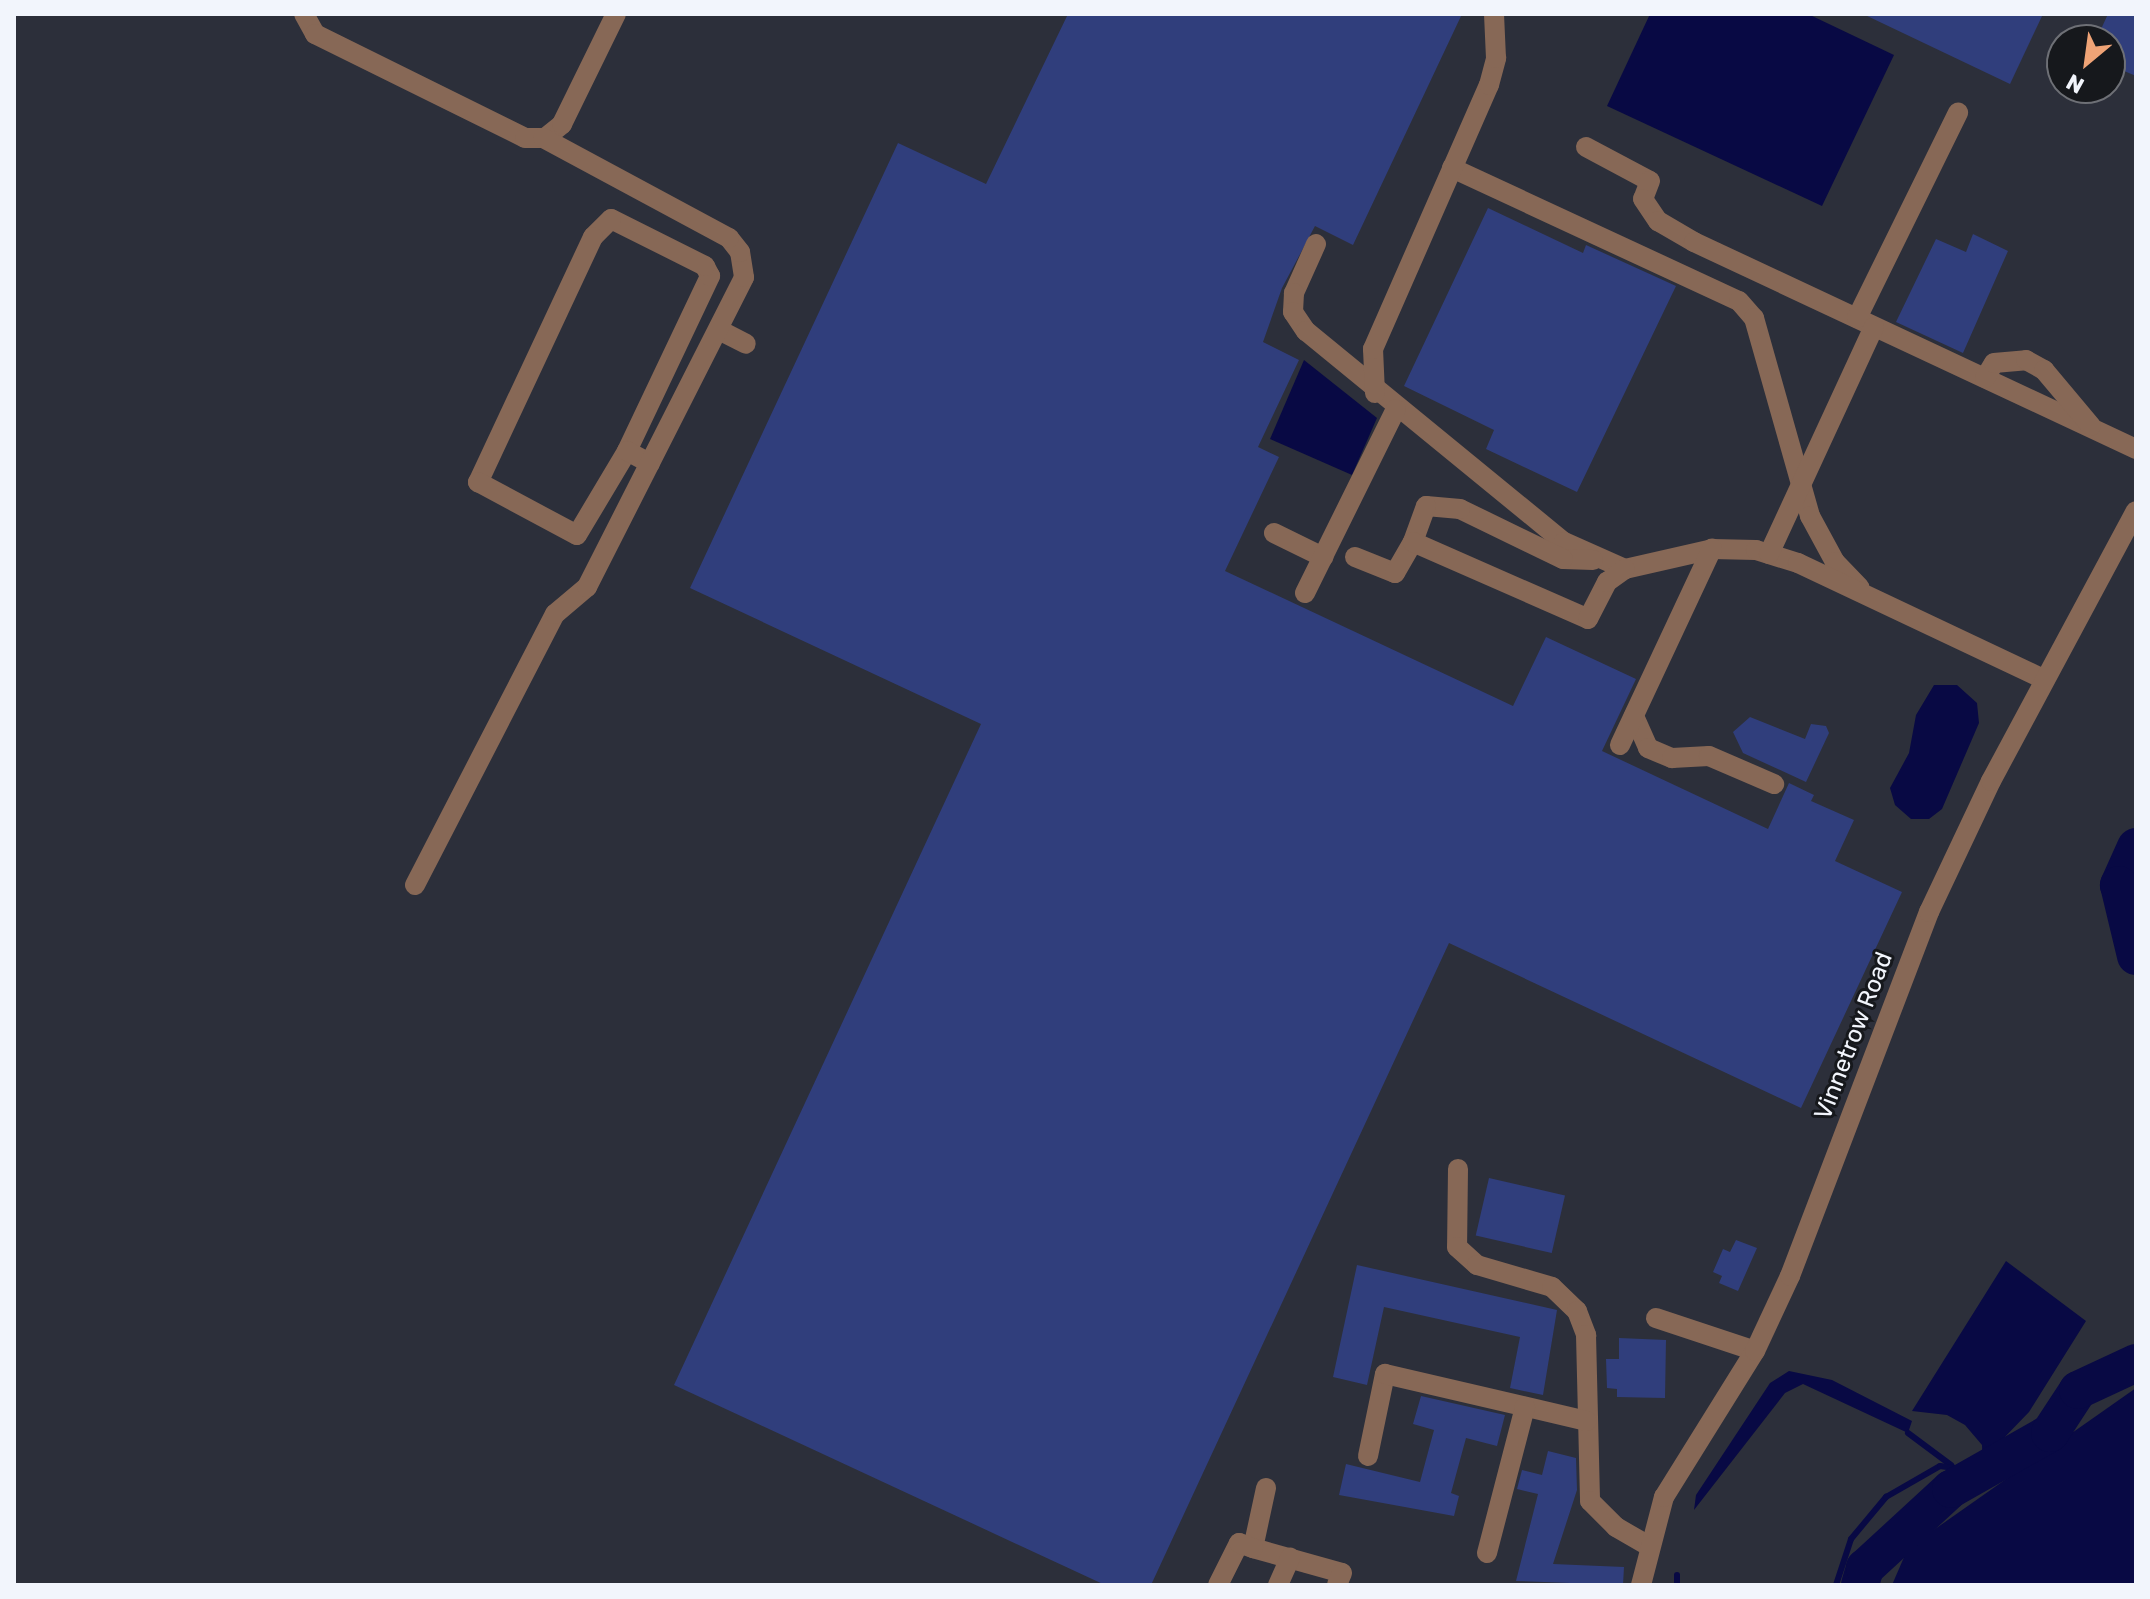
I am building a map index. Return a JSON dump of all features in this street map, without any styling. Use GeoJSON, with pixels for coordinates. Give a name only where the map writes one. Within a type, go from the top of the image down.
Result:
{"type":"FeatureCollection","features":[{"type":"Feature","properties":{"kind":"street"},"geometry":{"type":"LineString","coordinates":[[304,14],[315,34],[350,53],[525,138],[543,138],[736,245],[744,277],[587,587],[555,614],[415,885]]}},
{"type":"Feature","properties":{"kind":"street"},"geometry":{"type":"LineString","coordinates":[[543,138],[562,124],[616,14]]}},
{"type":"Feature","properties":{"kind":"street"},"geometry":{"type":"LineString","coordinates":[[1375,393],[1373,349],[1489,85],[1496,58],[1494,14]]}},
{"type":"Feature","properties":{"kind":"street"},"geometry":{"type":"LineString","coordinates":[[1769,554],[1802,488],[1865,322],[1958,113]]}},
{"type":"Feature","properties":{"kind":"street"},"geometry":{"type":"LineString","coordinates":[[1586,147],[1650,181],[1643,199],[1658,221],[2136,449]]}},
{"type":"Feature","properties":{"kind":"street"},"geometry":{"type":"LineString","coordinates":[[1452,168],[1739,301],[1754,318],[1802,488],[1835,562],[1868,596]]}},
{"type":"Feature","properties":{"kind":"street"},"geometry":{"type":"LineString","coordinates":[[618,220],[708,271],[709,286],[627,451],[580,535],[478,482],[605,221],[618,220]]}},
{"type":"Feature","properties":{"kind":"street"},"geometry":{"type":"LineString","coordinates":[[1316,244],[1294,293],[1293,312],[1375,393],[1564,542],[1597,560],[1625,569]]}},
{"type":"Feature","properties":{"kind":"street"},"geometry":{"type":"LineString","coordinates":[[719,330],[746,344]]}},
{"type":"Feature","properties":{"kind":"street"},"geometry":{"type":"LineString","coordinates":[[673,359],[698,371]]}},
{"type":"Feature","properties":{"kind":"street"},"geometry":{"type":"LineString","coordinates":[[1985,378],[1994,363],[2026,360],[2044,370],[2094,429]]}},
{"type":"Feature","properties":{"kind":"street"},"geometry":{"type":"LineString","coordinates":[[1305,593],[1396,409]]}},
{"type":"Feature","properties":{"kind":"street"},"geometry":{"type":"LineString","coordinates":[[627,451],[650,463]]}},
{"type":"Feature","properties":{"kind":"street"},"geometry":{"type":"LineString","coordinates":[[1355,557],[1395,573],[1413,542],[1426,506],[1460,509],[1563,559],[1597,560]]}},
{"type":"Feature","properties":{"kind":"street","name":"Vinnetrow Road"},"geometry":{"type":"LineString","coordinates":[[1641,1585],[1647,1545],[1680,1464],[1755,1351],[1790,1276],[1929,912],[2045,680],[2136,511]]}},
{"type":"Feature","properties":{"kind":"street"},"geometry":{"type":"LineString","coordinates":[[1274,533],[1323,557]]}},
{"type":"Feature","properties":{"kind":"street"},"geometry":{"type":"LineString","coordinates":[[1413,542],[1588,619],[1607,582],[1625,569],[1712,549],[1769,554],[1868,596],[2045,680]]}},
{"type":"Feature","properties":{"kind":"street"},"geometry":{"type":"LineString","coordinates":[[1620,745],[1712,549]]}},
{"type":"Feature","properties":{"kind":"street"},"geometry":{"type":"LineString","coordinates":[[1634,716],[1648,748],[1672,758],[1709,756],[1774,784]]}},
{"type":"Feature","properties":{"kind":"street"},"geometry":{"type":"LineString","coordinates":[[1458,1169],[1457,1247],[1477,1265],[1552,1287],[1577,1311],[1586,1335],[1590,1501],[1616,1527],[1647,1545]]}},
{"type":"Feature","properties":{"kind":"street"},"geometry":{"type":"LineString","coordinates":[[1656,1318],[1755,1351]]}},
{"type":"Feature","properties":{"kind":"street"},"geometry":{"type":"LineString","coordinates":[[1368,1456],[1385,1374],[1587,1421]]}},
{"type":"Feature","properties":{"kind":"street"},"geometry":{"type":"LineString","coordinates":[[1487,1553],[1525,1407]]}},
{"type":"Feature","properties":{"kind":"street"},"geometry":{"type":"LineString","coordinates":[[1253,1548],[1266,1488]]}},
{"type":"Feature","properties":{"kind":"street"},"geometry":{"type":"LineString","coordinates":[[1218,1585],[1239,1543],[1342,1573],[1337,1585]]}},
{"type":"Feature","properties":{"kind":"street"},"geometry":{"type":"LineString","coordinates":[[1278,1585],[1290,1558]]}},
{"type":"Feature","properties":{"kind":"shaded area"},"geometry":{"type":"Polygon","coordinates":[[[1650,14],[1808,14],[1894,55],[1822,206],[1607,106],[1650,14]]]}},
{"type":"Feature","properties":{"kind":"shaded area"},"geometry":{"type":"Polygon","coordinates":[[[1304,360],[1377,418],[1352,475],[1270,439],[1304,360]]]}},
{"type":"Feature","properties":{"kind":"shaded area"},"geometry":{"type":"Polygon","coordinates":[[[1934,685],[1957,685],[1977,703],[1979,723],[1942,809],[1929,819],[1911,819],[1895,805],[1890,788],[1909,753],[1916,715],[1934,685]]]}},
{"type":"Feature","properties":{"kind":"shaded area"},"geometry":{"type":"Polygon","coordinates":[[[2006,1261],[2086,1321],[2029,1412],[2000,1442],[1996,1450],[2006,1459],[1983,1472],[1982,1445],[1965,1425],[1947,1415],[1912,1411],[2006,1261]]]}},
{"type":"Feature","properties":{"kind":"shaded area"},"geometry":{"type":"Polygon","coordinates":[[[1789,1371],[1832,1380],[1912,1421],[1908,1433],[1803,1384],[1785,1393],[1694,1510],[1696,1495],[1770,1383],[1789,1371]]]}},
{"type":"Feature","properties":{"kind":"shaded area"},"geometry":{"type":"Polygon","coordinates":[[[2136,1388],[2136,1585],[1892,1585],[1908,1548],[2136,1388]]]}},
{"type":"Feature","properties":{"kind":"building"},"geometry":{"type":"Polygon","coordinates":[[[1068,14],[1462,14],[1353,245],[1315,226],[1282,288],[1263,342],[1299,360],[1258,447],[1279,457],[1225,571],[1513,706],[1546,637],[1636,679],[1602,751],[1768,829],[1789,783],[1814,795],[1811,801],[1854,820],[1835,861],[1902,892],[1801,1108],[1449,943],[1151,1585],[1105,1585],[674,1385],[981,724],[690,588],[898,143],[986,184],[1068,14]]]}},
{"type":"Feature","properties":{"kind":"building"},"geometry":{"type":"Polygon","coordinates":[[[1863,14],[2043,14],[2010,84],[1863,14]]]}},
{"type":"Feature","properties":{"kind":"building"},"geometry":{"type":"Polygon","coordinates":[[[2108,14],[2136,14],[2136,76],[2126,72],[2126,24],[2103,24],[2108,14]]]}},
{"type":"Feature","properties":{"kind":"building"},"geometry":{"type":"Polygon","coordinates":[[[1488,208],[1583,253],[1586,245],[1676,286],[1577,492],[1486,449],[1494,430],[1404,386],[1488,208]]]}},
{"type":"Feature","properties":{"kind":"building"},"geometry":{"type":"Polygon","coordinates":[[[1973,234],[2008,251],[1963,353],[1896,322],[1936,239],[1966,252],[1973,234]]]}},
{"type":"Feature","properties":{"kind":"building"},"geometry":{"type":"Polygon","coordinates":[[[1750,717],[1805,739],[1811,724],[1826,726],[1829,733],[1806,782],[1743,753],[1733,732],[1750,717]]]}},
{"type":"Feature","properties":{"kind":"building"},"geometry":{"type":"Polygon","coordinates":[[[1489,1178],[1565,1196],[1552,1253],[1476,1235],[1489,1178]]]}},
{"type":"Feature","properties":{"kind":"building"},"geometry":{"type":"Polygon","coordinates":[[[1736,1240],[1757,1248],[1738,1291],[1719,1283],[1722,1276],[1713,1272],[1723,1249],[1730,1252],[1736,1240]]]}},
{"type":"Feature","properties":{"kind":"building"},"geometry":{"type":"Polygon","coordinates":[[[1357,1265],[1557,1310],[1543,1395],[1510,1388],[1520,1337],[1384,1307],[1367,1385],[1333,1377],[1357,1265]]]}},
{"type":"Feature","properties":{"kind":"building"},"geometry":{"type":"Polygon","coordinates":[[[1619,1338],[1666,1340],[1665,1398],[1617,1397],[1617,1389],[1607,1388],[1606,1359],[1619,1359],[1619,1338]]]}},
{"type":"Feature","properties":{"kind":"building"},"geometry":{"type":"Polygon","coordinates":[[[1421,1396],[1505,1415],[1497,1446],[1466,1438],[1451,1493],[1459,1496],[1454,1516],[1339,1495],[1346,1464],[1420,1482],[1434,1430],[1413,1424],[1421,1396]]]}},
{"type":"Feature","properties":{"kind":"building"},"geometry":{"type":"Polygon","coordinates":[[[1548,1451],[1576,1458],[1577,1490],[1553,1564],[1624,1567],[1623,1585],[1516,1581],[1538,1494],[1517,1489],[1522,1470],[1542,1475],[1548,1451]]]}},
{"type":"Feature","properties":{"kind":"waterway"},"geometry":{"type":"LineString","coordinates":[[2136,847],[2119,885],[2136,956]]}},
{"type":"Feature","properties":{"kind":"waterway"},"geometry":{"type":"LineString","coordinates":[[1860,1585],[1865,1568],[1951,1489],[2050,1433],[2078,1390],[2136,1363]]}},
{"type":"Feature","properties":{"kind":"waterway"},"geometry":{"type":"LineString","coordinates":[[1908,1433],[1951,1465]]}},
{"type":"Feature","properties":{"kind":"waterway"},"geometry":{"type":"LineString","coordinates":[[1836,1585],[1851,1539],[1886,1497],[1940,1466],[1983,1472]]}},
{"type":"Feature","properties":{"kind":"waterway"},"geometry":{"type":"LineString","coordinates":[[1677,1575],[1677,1585]]}}]}
